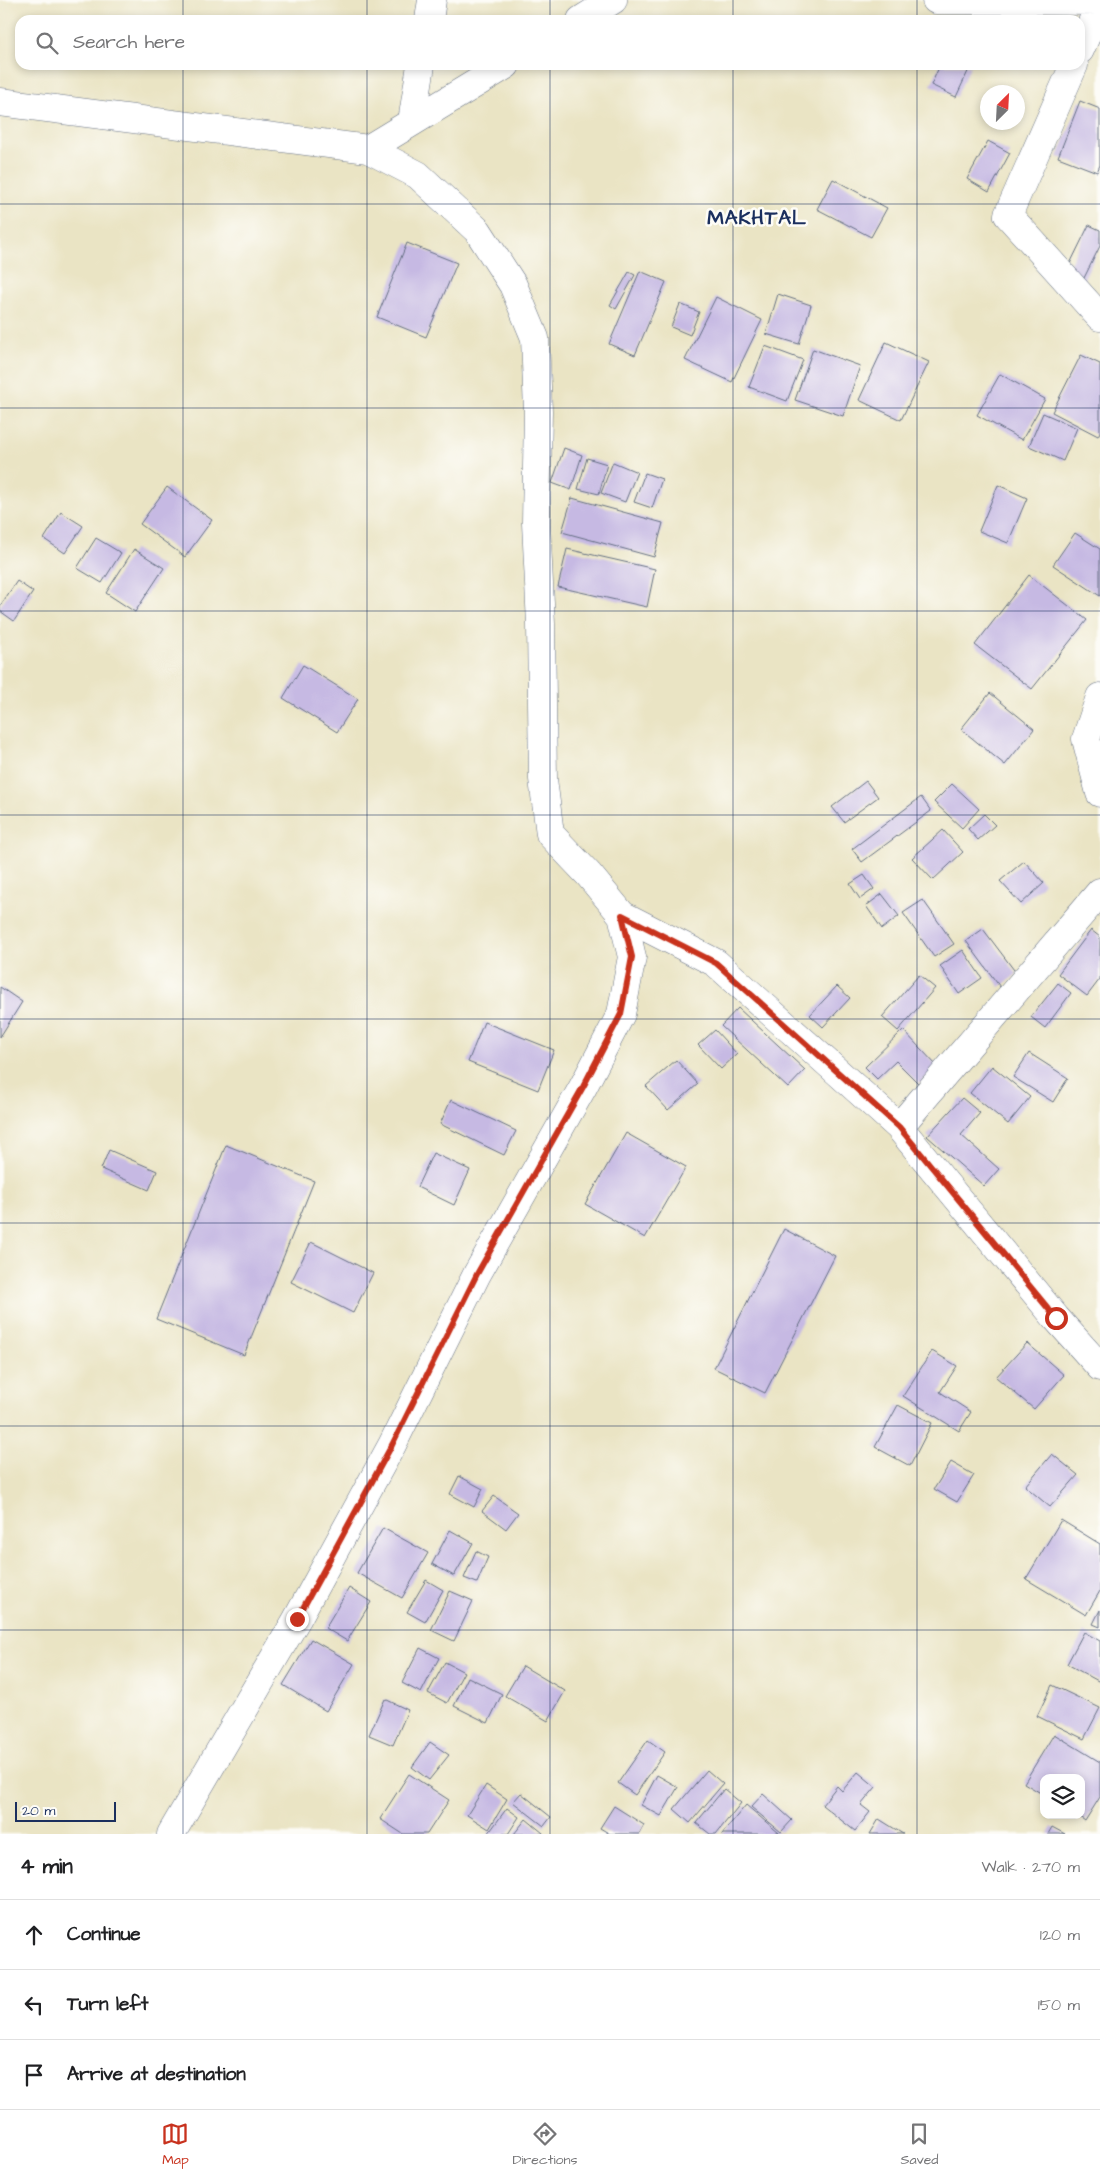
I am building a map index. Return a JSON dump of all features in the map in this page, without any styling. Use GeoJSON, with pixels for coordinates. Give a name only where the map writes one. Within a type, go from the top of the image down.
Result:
{"type":"FeatureCollection","features":[{"type":"Feature","properties":{"kind":"street"},"geometry":{"type":"LineString","coordinates":[[430,15],[432,0]]}},
{"type":"Feature","properties":{"kind":"street"},"geometry":{"type":"LineString","coordinates":[[588,15],[614,0]]}},
{"type":"Feature","properties":{"kind":"street"},"geometry":{"type":"LineString","coordinates":[[936,0],[1100,2],[1085,38]]}},
{"type":"Feature","properties":{"kind":"street"},"geometry":{"type":"LineString","coordinates":[[412,122],[421,70]]}},
{"type":"Feature","properties":{"kind":"street"},"geometry":{"type":"LineString","coordinates":[[368,149],[498,70]]}},
{"type":"Feature","properties":{"kind":"street"},"geometry":{"type":"LineString","coordinates":[[1072,70],[1008,215],[1100,317]]}},
{"type":"Feature","properties":{"kind":"street"},"geometry":{"type":"LineString","coordinates":[[0,102],[368,149],[418,174],[478,231],[513,286],[535,338],[538,411],[536,523],[541,624],[543,779],[550,834],[589,875],[622,915],[716,963],[899,1127],[1056,1318],[1100,1367]]}},
{"type":"Feature","properties":{"kind":"street"},"geometry":{"type":"LineString","coordinates":[[1100,697],[1086,739],[1100,793]]}},
{"type":"Feature","properties":{"kind":"street"},"geometry":{"type":"LineString","coordinates":[[899,1127],[1100,892]]}},
{"type":"Feature","properties":{"kind":"street"},"geometry":{"type":"LineString","coordinates":[[171,1834],[301,1610],[392,1445],[477,1274],[583,1087],[621,1014],[632,957],[622,915]]}},
{"type":"Feature","properties":{"kind":"building"},"geometry":{"type":"Polygon","coordinates":[[[938,70],[969,70],[956,97],[931,85],[938,70]]]}},
{"type":"Feature","properties":{"kind":"building"},"geometry":{"type":"Polygon","coordinates":[[[1080,101],[1100,109],[1100,165],[1097,172],[1058,157],[1080,101]]]}},
{"type":"Feature","properties":{"kind":"building"},"geometry":{"type":"Polygon","coordinates":[[[988,141],[1010,153],[989,192],[967,179],[988,141]]]}},
{"type":"Feature","properties":{"kind":"building"},"geometry":{"type":"Polygon","coordinates":[[[833,179],[887,208],[871,237],[817,209],[833,179]]]}},
{"type":"Feature","properties":{"kind":"building"},"geometry":{"type":"Polygon","coordinates":[[[1089,225],[1100,230],[1100,246],[1081,284],[1064,276],[1089,225]]]}},
{"type":"Feature","properties":{"kind":"building"},"geometry":{"type":"Polygon","coordinates":[[[407,243],[457,263],[426,337],[377,317],[407,243]]]}},
{"type":"Feature","properties":{"kind":"building"},"geometry":{"type":"Polygon","coordinates":[[[640,271],[666,282],[635,355],[609,344],[640,271]]]}},
{"type":"Feature","properties":{"kind":"building"},"geometry":{"type":"Polygon","coordinates":[[[629,272],[635,275],[616,309],[610,305],[629,272]]]}},
{"type":"Feature","properties":{"kind":"building"},"geometry":{"type":"Polygon","coordinates":[[[778,294],[811,305],[799,344],[766,334],[778,294]]]}},
{"type":"Feature","properties":{"kind":"building"},"geometry":{"type":"Polygon","coordinates":[[[716,297],[762,320],[732,382],[685,360],[716,297]]]}},
{"type":"Feature","properties":{"kind":"building"},"geometry":{"type":"Polygon","coordinates":[[[680,304],[699,312],[690,335],[671,327],[680,304]]]}},
{"type":"Feature","properties":{"kind":"building"},"geometry":{"type":"Polygon","coordinates":[[[886,342],[929,362],[901,420],[859,400],[886,342]]]}},
{"type":"Feature","properties":{"kind":"building"},"geometry":{"type":"Polygon","coordinates":[[[765,346],[803,360],[787,401],[749,387],[765,346]]]}},
{"type":"Feature","properties":{"kind":"building"},"geometry":{"type":"Polygon","coordinates":[[[813,349],[860,366],[843,416],[795,400],[813,349]]]}},
{"type":"Feature","properties":{"kind":"building"},"geometry":{"type":"Polygon","coordinates":[[[1081,355],[1100,364],[1100,432],[1098,436],[1052,412],[1081,355]]]}},
{"type":"Feature","properties":{"kind":"building"},"geometry":{"type":"Polygon","coordinates":[[[1000,374],[1045,399],[1022,440],[977,415],[1000,374]]]}},
{"type":"Feature","properties":{"kind":"building"},"geometry":{"type":"Polygon","coordinates":[[[1043,413],[1077,428],[1063,461],[1029,446],[1043,413]]]}},
{"type":"Feature","properties":{"kind":"building"},"geometry":{"type":"Polygon","coordinates":[[[564,448],[582,455],[571,490],[552,483],[564,448]]]}},
{"type":"Feature","properties":{"kind":"building"},"geometry":{"type":"Polygon","coordinates":[[[587,458],[607,464],[599,494],[578,489],[587,458]]]}},
{"type":"Feature","properties":{"kind":"building"},"geometry":{"type":"Polygon","coordinates":[[[613,462],[637,472],[625,502],[601,493],[613,462]]]}},
{"type":"Feature","properties":{"kind":"building"},"geometry":{"type":"Polygon","coordinates":[[[645,473],[662,479],[652,508],[634,502],[645,473]]]}},
{"type":"Feature","properties":{"kind":"building"},"geometry":{"type":"Polygon","coordinates":[[[998,485],[1027,498],[1008,543],[979,531],[998,485]]]}},
{"type":"Feature","properties":{"kind":"building"},"geometry":{"type":"Polygon","coordinates":[[[167,487],[212,520],[185,557],[140,524],[167,487]]]}},
{"type":"Feature","properties":{"kind":"building"},"geometry":{"type":"Polygon","coordinates":[[[572,498],[663,523],[654,557],[562,532],[572,498]]]}},
{"type":"Feature","properties":{"kind":"building"},"geometry":{"type":"Polygon","coordinates":[[[61,512],[83,526],[65,553],[44,539],[61,512]]]}},
{"type":"Feature","properties":{"kind":"building"},"geometry":{"type":"Polygon","coordinates":[[[1075,533],[1100,549],[1100,596],[1053,565],[1075,533]]]}},
{"type":"Feature","properties":{"kind":"building"},"geometry":{"type":"Polygon","coordinates":[[[96,538],[121,553],[102,583],[77,568],[96,538]]]}},
{"type":"Feature","properties":{"kind":"building"},"geometry":{"type":"Polygon","coordinates":[[[134,549],[164,568],[135,612],[106,593],[134,549]]]}},
{"type":"Feature","properties":{"kind":"building"},"geometry":{"type":"Polygon","coordinates":[[[567,549],[655,569],[647,607],[558,587],[567,549]]]}},
{"type":"Feature","properties":{"kind":"building"},"geometry":{"type":"Polygon","coordinates":[[[1029,575],[1087,620],[1032,689],[975,645],[1029,575]]]}},
{"type":"Feature","properties":{"kind":"building"},"geometry":{"type":"Polygon","coordinates":[[[17,581],[33,592],[14,621],[0,611],[0,606],[17,581]]]}},
{"type":"Feature","properties":{"kind":"building"},"geometry":{"type":"Polygon","coordinates":[[[303,665],[358,699],[337,732],[283,698],[303,665]]]}},
{"type":"Feature","properties":{"kind":"building"},"geometry":{"type":"Polygon","coordinates":[[[990,693],[1034,729],[1005,765],[961,729],[990,693]]]}},
{"type":"Feature","properties":{"kind":"building"},"geometry":{"type":"Polygon","coordinates":[[[866,781],[878,797],[844,822],[832,807],[866,781]]]}},
{"type":"Feature","properties":{"kind":"building"},"geometry":{"type":"Polygon","coordinates":[[[952,784],[979,809],[962,828],[934,802],[952,784]]]}},
{"type":"Feature","properties":{"kind":"building"},"geometry":{"type":"Polygon","coordinates":[[[921,797],[931,811],[862,862],[852,849],[921,797]]]}},
{"type":"Feature","properties":{"kind":"building"},"geometry":{"type":"Polygon","coordinates":[[[984,814],[995,825],[978,840],[968,829],[984,814]]]}},
{"type":"Feature","properties":{"kind":"building"},"geometry":{"type":"Polygon","coordinates":[[[943,830],[963,852],[933,880],[912,858],[943,830]]]}},
{"type":"Feature","properties":{"kind":"building"},"geometry":{"type":"Polygon","coordinates":[[[1024,861],[1044,883],[1021,904],[1000,881],[1024,861]]]}},
{"type":"Feature","properties":{"kind":"building"},"geometry":{"type":"Polygon","coordinates":[[[864,875],[874,889],[860,899],[850,884],[864,875]]]}},
{"type":"Feature","properties":{"kind":"building"},"geometry":{"type":"Polygon","coordinates":[[[882,894],[899,916],[882,929],[866,906],[882,894]]]}},
{"type":"Feature","properties":{"kind":"building"},"geometry":{"type":"Polygon","coordinates":[[[923,900],[954,944],[934,957],[903,913],[923,900]]]}},
{"type":"Feature","properties":{"kind":"building"},"geometry":{"type":"Polygon","coordinates":[[[983,929],[1017,974],[1000,987],[966,941],[983,929]]]}},
{"type":"Feature","properties":{"kind":"building"},"geometry":{"type":"Polygon","coordinates":[[[1091,930],[1100,937],[1100,979],[1087,996],[1058,974],[1091,930]]]}},
{"type":"Feature","properties":{"kind":"building"},"geometry":{"type":"Polygon","coordinates":[[[963,950],[982,978],[959,994],[940,966],[963,950]]]}},
{"type":"Feature","properties":{"kind":"building"},"geometry":{"type":"Polygon","coordinates":[[[919,975],[935,988],[898,1031],[882,1017],[919,975]]]}},
{"type":"Feature","properties":{"kind":"building"},"geometry":{"type":"Polygon","coordinates":[[[1058,983],[1071,993],[1045,1028],[1031,1017],[1058,983]]]}},
{"type":"Feature","properties":{"kind":"building"},"geometry":{"type":"Polygon","coordinates":[[[837,986],[850,998],[823,1027],[810,1015],[837,986]]]}},
{"type":"Feature","properties":{"kind":"building"},"geometry":{"type":"Polygon","coordinates":[[[0,987],[22,1002],[0,1037],[0,987]]]}},
{"type":"Feature","properties":{"kind":"building"},"geometry":{"type":"Polygon","coordinates":[[[738,1008],[805,1070],[788,1088],[721,1026],[738,1008]]]}},
{"type":"Feature","properties":{"kind":"building"},"geometry":{"type":"Polygon","coordinates":[[[484,1022],[554,1050],[538,1090],[468,1062],[484,1022]]]}},
{"type":"Feature","properties":{"kind":"building"},"geometry":{"type":"Polygon","coordinates":[[[715,1030],[737,1054],[721,1069],[698,1045],[715,1030]]]}},
{"type":"Feature","properties":{"kind":"building"},"geometry":{"type":"Polygon","coordinates":[[[903,1030],[938,1067],[919,1084],[896,1061],[877,1079],[865,1067],[903,1030]]]}},
{"type":"Feature","properties":{"kind":"building"},"geometry":{"type":"Polygon","coordinates":[[[1029,1053],[1068,1078],[1053,1102],[1013,1077],[1029,1053]]]}},
{"type":"Feature","properties":{"kind":"building"},"geometry":{"type":"Polygon","coordinates":[[[676,1060],[698,1084],[668,1110],[646,1086],[676,1060]]]}},
{"type":"Feature","properties":{"kind":"building"},"geometry":{"type":"Polygon","coordinates":[[[992,1066],[1030,1097],[1008,1124],[970,1093],[992,1066]]]}},
{"type":"Feature","properties":{"kind":"building"},"geometry":{"type":"Polygon","coordinates":[[[962,1098],[980,1113],[961,1135],[999,1169],[984,1186],[927,1136],[962,1098]]]}},
{"type":"Feature","properties":{"kind":"building"},"geometry":{"type":"Polygon","coordinates":[[[451,1100],[516,1131],[504,1155],[440,1124],[451,1100]]]}},
{"type":"Feature","properties":{"kind":"building"},"geometry":{"type":"Polygon","coordinates":[[[626,1133],[686,1167],[645,1238],[585,1204],[626,1133]]]}},
{"type":"Feature","properties":{"kind":"building"},"geometry":{"type":"Polygon","coordinates":[[[226,1145],[314,1181],[244,1355],[156,1319],[226,1145]]]}},
{"type":"Feature","properties":{"kind":"building"},"geometry":{"type":"Polygon","coordinates":[[[109,1150],[157,1171],[149,1190],[101,1169],[109,1150]]]}},
{"type":"Feature","properties":{"kind":"building"},"geometry":{"type":"Polygon","coordinates":[[[433,1153],[470,1170],[454,1205],[417,1187],[433,1153]]]}},
{"type":"Feature","properties":{"kind":"building"},"geometry":{"type":"Polygon","coordinates":[[[784,1229],[835,1256],[765,1393],[714,1368],[784,1229]]]}},
{"type":"Feature","properties":{"kind":"building"},"geometry":{"type":"Polygon","coordinates":[[[311,1242],[373,1273],[353,1313],[291,1282],[311,1242]]]}},
{"type":"Feature","properties":{"kind":"building"},"geometry":{"type":"Polygon","coordinates":[[[1027,1343],[1064,1375],[1034,1409],[996,1377],[1027,1343]]]}},
{"type":"Feature","properties":{"kind":"building"},"geometry":{"type":"Polygon","coordinates":[[[932,1351],[957,1366],[940,1392],[971,1412],[959,1431],[903,1396],[932,1351]]]}},
{"type":"Feature","properties":{"kind":"building"},"geometry":{"type":"Polygon","coordinates":[[[898,1405],[932,1423],[910,1466],[875,1447],[898,1405]]]}},
{"type":"Feature","properties":{"kind":"building"},"geometry":{"type":"Polygon","coordinates":[[[1052,1454],[1078,1475],[1050,1507],[1025,1486],[1052,1454]]]}},
{"type":"Feature","properties":{"kind":"building"},"geometry":{"type":"Polygon","coordinates":[[[951,1462],[974,1475],[957,1502],[934,1489],[951,1462]]]}},
{"type":"Feature","properties":{"kind":"building"},"geometry":{"type":"Polygon","coordinates":[[[459,1476],[483,1489],[474,1507],[450,1494],[459,1476]]]}},
{"type":"Feature","properties":{"kind":"building"},"geometry":{"type":"Polygon","coordinates":[[[494,1496],[518,1513],[506,1529],[482,1511],[494,1496]]]}},
{"type":"Feature","properties":{"kind":"building"},"geometry":{"type":"Polygon","coordinates":[[[1061,1520],[1100,1544],[1100,1591],[1086,1615],[1026,1579],[1061,1520]]]}},
{"type":"Feature","properties":{"kind":"building"},"geometry":{"type":"Polygon","coordinates":[[[383,1528],[428,1553],[402,1598],[357,1573],[383,1528]]]}},
{"type":"Feature","properties":{"kind":"building"},"geometry":{"type":"Polygon","coordinates":[[[450,1530],[473,1543],[454,1576],[432,1564],[450,1530]]]}},
{"type":"Feature","properties":{"kind":"building"},"geometry":{"type":"Polygon","coordinates":[[[476,1551],[488,1557],[477,1583],[464,1578],[476,1551]]]}},
{"type":"Feature","properties":{"kind":"building"},"geometry":{"type":"Polygon","coordinates":[[[426,1580],[443,1590],[425,1622],[407,1612],[426,1580]]]}},
{"type":"Feature","properties":{"kind":"building"},"geometry":{"type":"Polygon","coordinates":[[[349,1588],[371,1602],[347,1641],[325,1628],[349,1588]]]}},
{"type":"Feature","properties":{"kind":"building"},"geometry":{"type":"Polygon","coordinates":[[[450,1591],[473,1601],[454,1641],[431,1630],[450,1591]]]}},
{"type":"Feature","properties":{"kind":"building"},"geometry":{"type":"Polygon","coordinates":[[[1100,1610],[1100,1627],[1093,1624],[1100,1610]]]}},
{"type":"Feature","properties":{"kind":"building"},"geometry":{"type":"Polygon","coordinates":[[[1084,1632],[1100,1641],[1100,1682],[1067,1664],[1084,1632]]]}},
{"type":"Feature","properties":{"kind":"building"},"geometry":{"type":"Polygon","coordinates":[[[311,1639],[354,1664],[326,1711],[283,1685],[311,1639]]]}},
{"type":"Feature","properties":{"kind":"building"},"geometry":{"type":"Polygon","coordinates":[[[420,1648],[439,1658],[421,1693],[402,1683],[420,1648]]]}},
{"type":"Feature","properties":{"kind":"building"},"geometry":{"type":"Polygon","coordinates":[[[445,1662],[464,1672],[447,1703],[428,1693],[445,1662]]]}},
{"type":"Feature","properties":{"kind":"building"},"geometry":{"type":"Polygon","coordinates":[[[523,1666],[565,1691],[548,1721],[505,1696],[523,1666]]]}},
{"type":"Feature","properties":{"kind":"building"},"geometry":{"type":"Polygon","coordinates":[[[468,1677],[502,1694],[488,1723],[454,1706],[468,1677]]]}},
{"type":"Feature","properties":{"kind":"building"},"geometry":{"type":"Polygon","coordinates":[[[1052,1685],[1100,1708],[1084,1739],[1037,1716],[1052,1685]]]}},
{"type":"Feature","properties":{"kind":"building"},"geometry":{"type":"Polygon","coordinates":[[[385,1699],[408,1710],[393,1745],[369,1735],[385,1699]]]}},
{"type":"Feature","properties":{"kind":"building"},"geometry":{"type":"Polygon","coordinates":[[[1054,1734],[1100,1762],[1100,1797],[1085,1821],[1082,1819],[1085,1819],[1085,1774],[1040,1774],[1040,1793],[1024,1783],[1054,1734]]]}},
{"type":"Feature","properties":{"kind":"building"},"geometry":{"type":"Polygon","coordinates":[[[648,1740],[665,1752],[635,1795],[618,1783],[648,1740]]]}},
{"type":"Feature","properties":{"kind":"building"},"geometry":{"type":"Polygon","coordinates":[[[430,1742],[449,1755],[429,1780],[412,1767],[430,1742]]]}},
{"type":"Feature","properties":{"kind":"building"},"geometry":{"type":"Polygon","coordinates":[[[707,1770],[723,1784],[690,1823],[674,1809],[707,1770]]]}},
{"type":"Feature","properties":{"kind":"building"},"geometry":{"type":"Polygon","coordinates":[[[858,1772],[876,1787],[861,1805],[870,1812],[855,1831],[822,1805],[837,1786],[842,1791],[858,1772]]]}},
{"type":"Feature","properties":{"kind":"building"},"geometry":{"type":"Polygon","coordinates":[[[409,1774],[449,1800],[427,1834],[403,1834],[380,1819],[409,1774]]]}},
{"type":"Feature","properties":{"kind":"building"},"geometry":{"type":"Polygon","coordinates":[[[657,1775],[678,1787],[661,1816],[641,1805],[657,1775]]]}},
{"type":"Feature","properties":{"kind":"building"},"geometry":{"type":"Polygon","coordinates":[[[486,1785],[507,1799],[489,1829],[467,1815],[486,1785]]]}},
{"type":"Feature","properties":{"kind":"building"},"geometry":{"type":"Polygon","coordinates":[[[724,1789],[741,1803],[716,1834],[710,1834],[696,1823],[724,1789]]]}},
{"type":"Feature","properties":{"kind":"building"},"geometry":{"type":"Polygon","coordinates":[[[521,1793],[551,1817],[544,1826],[513,1802],[521,1793]]]}},
{"type":"Feature","properties":{"kind":"building"},"geometry":{"type":"Polygon","coordinates":[[[763,1794],[792,1820],[781,1832],[751,1807],[763,1794]]]}},
{"type":"Feature","properties":{"kind":"building"},"geometry":{"type":"Polygon","coordinates":[[[746,1805],[779,1833],[722,1834],[746,1805]]]}},
{"type":"Feature","properties":{"kind":"building"},"geometry":{"type":"Polygon","coordinates":[[[614,1806],[644,1825],[639,1834],[610,1834],[600,1828],[614,1806]]]}},
{"type":"Feature","properties":{"kind":"building"},"geometry":{"type":"Polygon","coordinates":[[[507,1808],[519,1817],[508,1834],[488,1834],[507,1808]]]}},
{"type":"Feature","properties":{"kind":"building"},"geometry":{"type":"Polygon","coordinates":[[[526,1819],[543,1833],[543,1834],[514,1834],[526,1819]]]}},
{"type":"Feature","properties":{"kind":"building"},"geometry":{"type":"Polygon","coordinates":[[[879,1819],[903,1834],[870,1834],[879,1819]]]}},
{"type":"Feature","properties":{"kind":"building"},"geometry":{"type":"Polygon","coordinates":[[[1052,1827],[1065,1834],[1048,1834],[1052,1827]]]}},
{"type":"Feature","properties":{"kind":"district","name":"MAKHTAL"},"geometry":{"type":"Point","coordinates":[757,218]}},
{"type":"Feature","properties":{"kind":"route"},"geometry":{"type":"LineString","coordinates":[[297,1619],[392,1445],[477,1274],[583,1087],[621,1014],[632,957],[622,915],[716,963],[899,1127],[1056,1318]]}}]}
